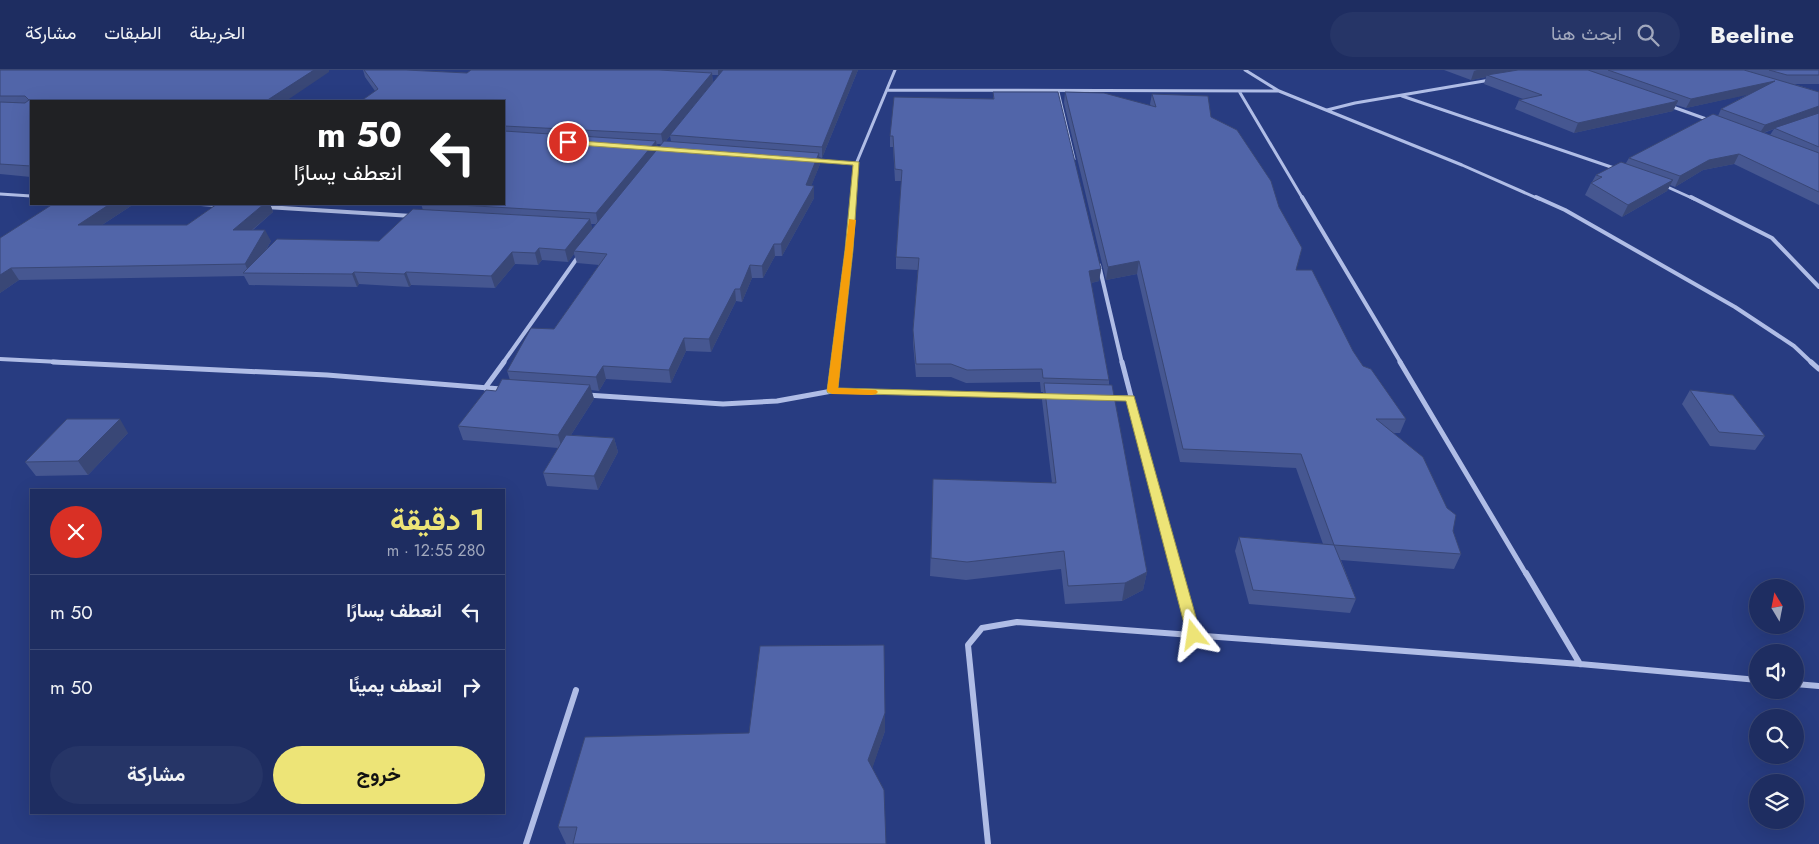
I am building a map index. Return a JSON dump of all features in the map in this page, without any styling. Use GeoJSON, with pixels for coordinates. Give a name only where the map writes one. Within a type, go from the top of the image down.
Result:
{"type":"FeatureCollection","features":[{"type":"Feature","properties":{"kind":"street"},"geometry":{"type":"LineString","coordinates":[[832,391],[849,250],[856,164],[894,70]]}},
{"type":"Feature","properties":{"kind":"street"},"geometry":{"type":"LineString","coordinates":[[1245,70],[1279,91],[1462,165],[1566,210],[1735,307],[1794,346],[1819,369]]}},
{"type":"Feature","properties":{"kind":"street"},"geometry":{"type":"LineString","coordinates":[[1327,110],[1499,79]]}},
{"type":"Feature","properties":{"kind":"street"},"geometry":{"type":"LineString","coordinates":[[887,90],[1058,92],[1279,91]]}},
{"type":"Feature","properties":{"kind":"street"},"geometry":{"type":"LineString","coordinates":[[1238,91],[1580,664]]}},
{"type":"Feature","properties":{"kind":"street"},"geometry":{"type":"LineString","coordinates":[[1058,92],[1076,168]]}},
{"type":"Feature","properties":{"kind":"street"},"geometry":{"type":"LineString","coordinates":[[1402,96],[1625,172]]}},
{"type":"Feature","properties":{"kind":"street"},"geometry":{"type":"LineString","coordinates":[[1668,106],[1714,122]]}},
{"type":"Feature","properties":{"kind":"street"},"geometry":{"type":"LineString","coordinates":[[809,160],[856,164]]}},
{"type":"Feature","properties":{"kind":"street"},"geometry":{"type":"LineString","coordinates":[[1662,185],[1711,206],[1772,238],[1819,287]]}},
{"type":"Feature","properties":{"kind":"street"},"geometry":{"type":"LineString","coordinates":[[0,194],[30,196]]}},
{"type":"Feature","properties":{"kind":"street"},"geometry":{"type":"LineString","coordinates":[[260,207],[416,216]]}},
{"type":"Feature","properties":{"kind":"street"},"geometry":{"type":"LineString","coordinates":[[485,388],[568,268],[584,248]]}},
{"type":"Feature","properties":{"kind":"street"},"geometry":{"type":"LineString","coordinates":[[1096,255],[1130,398],[1194,635]]}},
{"type":"Feature","properties":{"kind":"street"},"geometry":{"type":"LineString","coordinates":[[0,359],[327,375],[505,390]]}},
{"type":"Feature","properties":{"kind":"street"},"geometry":{"type":"LineString","coordinates":[[584,395],[723,404],[777,400],[832,391],[1061,397]]}},
{"type":"Feature","properties":{"kind":"street"},"geometry":{"type":"LineString","coordinates":[[1100,398],[1130,398]]}},
{"type":"Feature","properties":{"kind":"street"},"geometry":{"type":"LineString","coordinates":[[988,844],[968,645],[982,628],[1017,622],[1580,664],[1749,679]]}},
{"type":"Feature","properties":{"kind":"street"},"geometry":{"type":"LineString","coordinates":[[1804,685],[1819,686]]}},
{"type":"Feature","properties":{"kind":"street"},"geometry":{"type":"LineString","coordinates":[[526,844],[576,690]]}},
{"type":"Feature","properties":{"kind":"building"},"geometry":{"type":"Polygon","coordinates":[[[0,70],[314,70],[268,100],[30,100],[30,166],[0,164],[0,102],[25,103],[29,100],[25,96],[0,96],[0,70]]]}},
{"type":"Feature","properties":{"kind":"building"},"geometry":{"type":"Polygon","coordinates":[[[364,70],[467,73],[471,70],[659,70],[712,73],[661,134],[505,126],[505,100],[362,100],[378,89],[364,70]]]}},
{"type":"Feature","properties":{"kind":"building"},"geometry":{"type":"Polygon","coordinates":[[[723,70],[853,70],[822,147],[670,135],[723,70]]]}},
{"type":"Feature","properties":{"kind":"building"},"geometry":{"type":"Polygon","coordinates":[[[1518,70],[1588,70],[1678,101],[1578,123],[1519,100],[1542,95],[1487,75],[1518,70]]]}},
{"type":"Feature","properties":{"kind":"building"},"geometry":{"type":"Polygon","coordinates":[[[1608,70],[1744,70],[1819,92],[1819,106],[1765,125],[1721,109],[1775,81],[1691,99],[1608,70]]]}},
{"type":"Feature","properties":{"kind":"building"},"geometry":{"type":"Polygon","coordinates":[[[1769,70],[1819,70],[1819,75],[1787,75],[1769,70]]]}},
{"type":"Feature","properties":{"kind":"building"},"geometry":{"type":"Polygon","coordinates":[[[993,92],[1058,92],[1101,269],[1089,271],[1109,380],[1043,378],[1042,369],[967,370],[951,364],[916,364],[913,330],[919,258],[896,257],[902,170],[895,169],[893,136],[890,136],[894,97],[994,99],[993,92]]]}},
{"type":"Feature","properties":{"kind":"building"},"geometry":{"type":"Polygon","coordinates":[[[1065,92],[1104,93],[1156,107],[1152,94],[1208,96],[1211,117],[1237,130],[1271,181],[1279,207],[1302,248],[1296,270],[1312,270],[1353,351],[1363,366],[1371,369],[1406,419],[1376,419],[1423,457],[1447,508],[1456,515],[1453,531],[1461,554],[1334,545],[1301,454],[1183,449],[1139,261],[1108,267],[1065,92]]]}},
{"type":"Feature","properties":{"kind":"building"},"geometry":{"type":"Polygon","coordinates":[[[1819,113],[1819,147],[1774,128],[1819,113]]]}},
{"type":"Feature","properties":{"kind":"building"},"geometry":{"type":"Polygon","coordinates":[[[1713,114],[1819,153],[1819,192],[1739,154],[1709,160],[1680,176],[1629,158],[1713,114]]]}},
{"type":"Feature","properties":{"kind":"building"},"geometry":{"type":"Polygon","coordinates":[[[505,131],[656,141],[596,213],[459,205],[505,205],[505,131]]]}},
{"type":"Feature","properties":{"kind":"building"},"geometry":{"type":"Polygon","coordinates":[[[664,141],[819,153],[806,185],[814,186],[781,244],[774,244],[762,266],[750,265],[740,289],[735,289],[709,339],[684,338],[669,370],[603,366],[596,377],[507,371],[531,328],[554,329],[607,254],[574,251],[664,141]]]}},
{"type":"Feature","properties":{"kind":"building"},"geometry":{"type":"Polygon","coordinates":[[[1621,162],[1673,180],[1628,205],[1591,183],[1602,177],[1596,175],[1621,162]]]}},
{"type":"Feature","properties":{"kind":"building"},"geometry":{"type":"Polygon","coordinates":[[[51,205],[108,205],[78,225],[187,225],[216,205],[263,205],[233,230],[265,230],[245,264],[11,268],[0,275],[0,238],[51,205]]]}},
{"type":"Feature","properties":{"kind":"building"},"geometry":{"type":"Polygon","coordinates":[[[413,209],[590,219],[565,250],[539,248],[535,253],[512,252],[491,276],[406,272],[404,274],[354,272],[352,274],[243,273],[277,239],[379,241],[413,209]]]}},
{"type":"Feature","properties":{"kind":"building"},"geometry":{"type":"Polygon","coordinates":[[[502,379],[590,385],[558,435],[458,426],[486,390],[496,391],[502,379]]]}},
{"type":"Feature","properties":{"kind":"building"},"geometry":{"type":"Polygon","coordinates":[[[1044,383],[1112,385],[1147,572],[1125,583],[1068,586],[1064,551],[967,562],[931,558],[933,479],[1056,483],[1044,383]]]}},
{"type":"Feature","properties":{"kind":"building"},"geometry":{"type":"Polygon","coordinates":[[[1690,390],[1733,395],[1765,436],[1719,432],[1690,390]]]}},
{"type":"Feature","properties":{"kind":"building"},"geometry":{"type":"Polygon","coordinates":[[[67,419],[120,419],[78,461],[25,462],[67,419]]]}},
{"type":"Feature","properties":{"kind":"building"},"geometry":{"type":"Polygon","coordinates":[[[566,435],[614,438],[594,476],[543,473],[566,435]]]}},
{"type":"Feature","properties":{"kind":"building"},"geometry":{"type":"Polygon","coordinates":[[[1239,537],[1334,545],[1356,599],[1253,590],[1239,537]]]}},
{"type":"Feature","properties":{"kind":"building"},"geometry":{"type":"Polygon","coordinates":[[[884,645],[885,713],[868,760],[884,790],[886,844],[573,844],[577,827],[558,827],[585,737],[749,733],[760,646],[884,645]]]}},
{"type":"Feature","properties":{"kind":"slow traffic"},"geometry":{"type":"LineString","coordinates":[[852,220],[832,391],[872,392]]}},
{"type":"Feature","properties":{"kind":"route"},"geometry":{"type":"LineString","coordinates":[[568,142],[856,164],[849,250],[832,391],[1130,398],[1194,635]]}}]}
